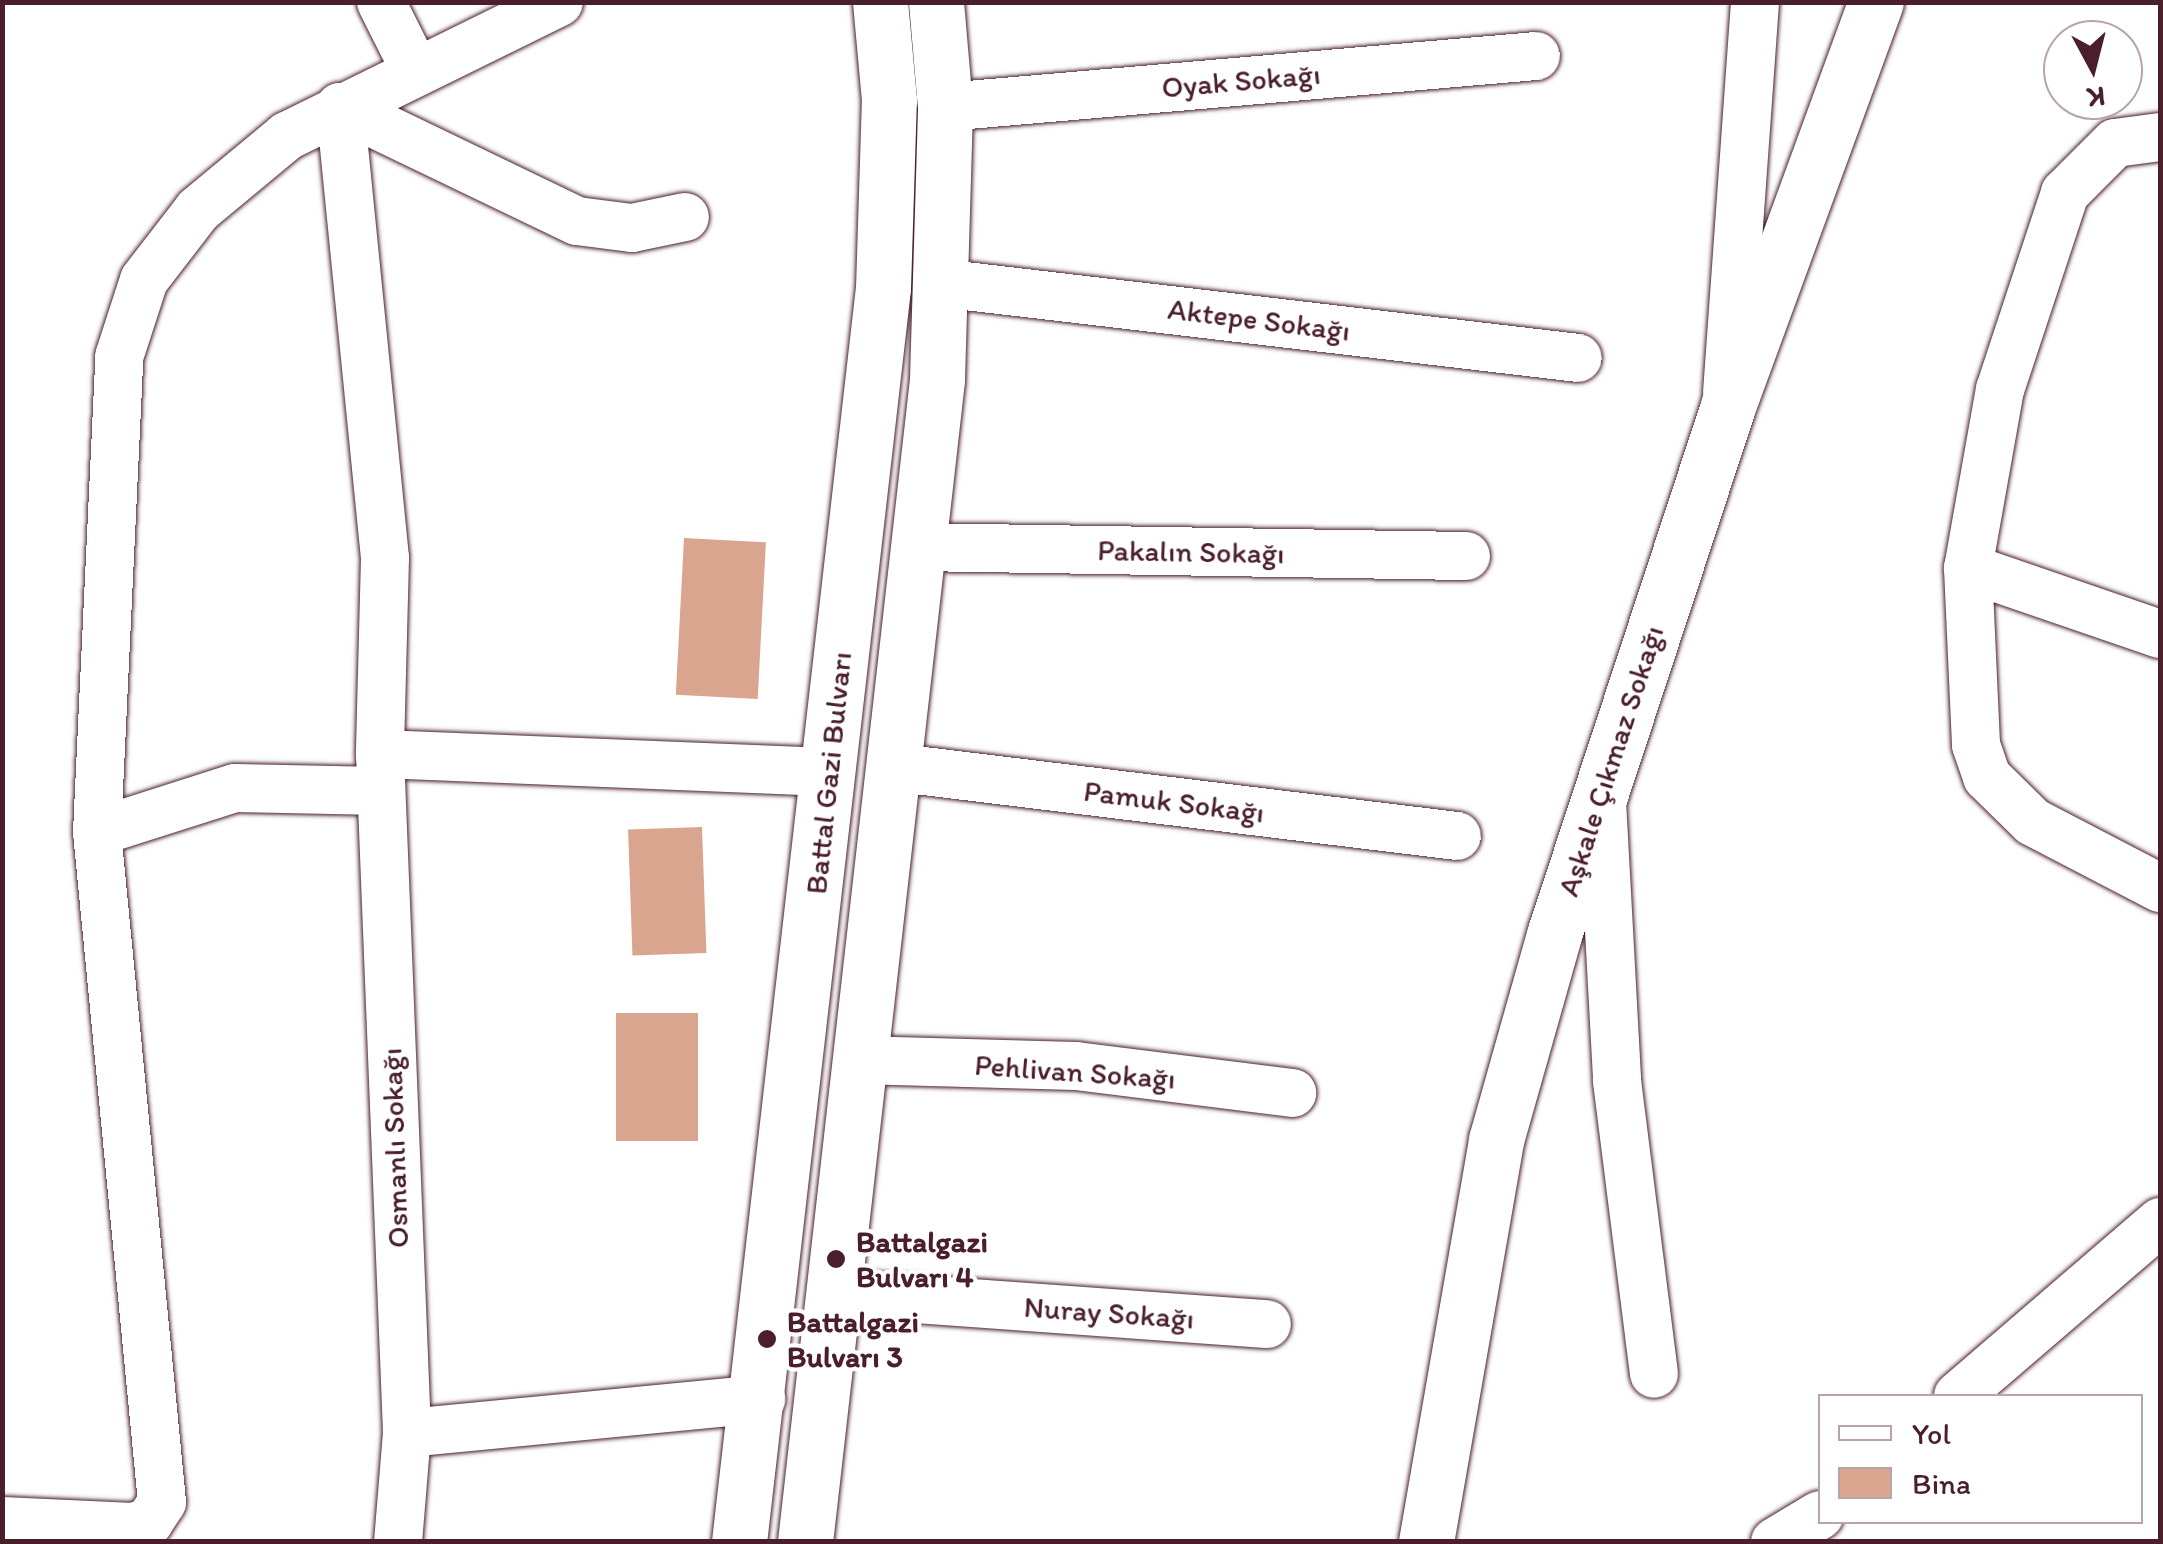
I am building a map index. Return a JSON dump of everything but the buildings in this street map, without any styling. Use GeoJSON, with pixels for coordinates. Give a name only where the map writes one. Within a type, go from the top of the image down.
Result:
{"type":"FeatureCollection","features":[{"type":"Feature","properties":{"kind":"main road","name":"Battal Gazi Bulvarı"},"geometry":{"type":"LineString","coordinates":[[739,1542],[760,1399],[883,288],[890,100],[880,2]]}},
{"type":"Feature","properties":{"kind":"main road","name":"Aşkale Çıkmaz Sokağı"},"geometry":{"type":"LineString","coordinates":[[1426,1542],[1496,1140],[1602,785],[1728,406],[1876,2]]}},
{"type":"Feature","properties":{"kind":"main road","name":"Battal Gazi Bulvarı"},"geometry":{"type":"LineString","coordinates":[[805,1542],[917,547],[940,283],[947,4]]}},
{"type":"Feature","properties":{"kind":"street"},"geometry":{"type":"LineString","coordinates":[[380,2],[414,68]]}},
{"type":"Feature","properties":{"kind":"street"},"geometry":{"type":"LineString","coordinates":[[1728,406],[1755,2]]}},
{"type":"Feature","properties":{"kind":"street"},"geometry":{"type":"LineString","coordinates":[[2,1521],[141,1526],[162,1502],[96,832],[119,356],[139,295],[198,210],[287,136],[414,68],[543,6]]}},
{"type":"Feature","properties":{"kind":"street","name":"Oyak Sokağı"},"geometry":{"type":"LineString","coordinates":[[945,107],[1536,56]]}},
{"type":"Feature","properties":{"kind":"street"},"geometry":{"type":"LineString","coordinates":[[340,107],[577,221],[632,228],[686,217]]}},
{"type":"Feature","properties":{"kind":"street","name":"Osmanlı Sokağı"},"geometry":{"type":"LineString","coordinates":[[340,107],[385,558],[380,772],[407,1434],[398,1542]]}},
{"type":"Feature","properties":{"kind":"street"},"geometry":{"type":"LineString","coordinates":[[2160,137],[2114,144],[2064,192],[2000,389],[1968,568],[1976,745],[1987,776],[2034,822],[2160,888]]}},
{"type":"Feature","properties":{"kind":"street","name":"Aktepe Sokağı"},"geometry":{"type":"LineString","coordinates":[[940,283],[1578,358]]}},
{"type":"Feature","properties":{"kind":"street","name":"Pakalın Sokağı"},"geometry":{"type":"LineString","coordinates":[[917,547],[1466,556]]}},
{"type":"Feature","properties":{"kind":"street"},"geometry":{"type":"LineString","coordinates":[[1968,568],[2160,634]]}},
{"type":"Feature","properties":{"kind":"street","name":"Pamuk Sokağı"},"geometry":{"type":"LineString","coordinates":[[891,768],[1457,836]]}},
{"type":"Feature","properties":{"kind":"street"},"geometry":{"type":"LineString","coordinates":[[96,832],[236,788],[380,772],[829,772]]}},
{"type":"Feature","properties":{"kind":"street"},"geometry":{"type":"LineString","coordinates":[[1602,785],[1617,1081],[1654,1374]]}},
{"type":"Feature","properties":{"kind":"street","name":"Pehlivan Sokağı"},"geometry":{"type":"LineString","coordinates":[[858,1060],[1076,1066],[1292,1093]]}},
{"type":"Feature","properties":{"kind":"street"},"geometry":{"type":"LineString","coordinates":[[1960,1394],[2160,1222]]}},
{"type":"Feature","properties":{"kind":"street","name":"Nuray Sokağı"},"geometry":{"type":"LineString","coordinates":[[832,1293],[1267,1324]]}},
{"type":"Feature","properties":{"kind":"street"},"geometry":{"type":"LineString","coordinates":[[407,1434],[760,1399]]}},
{"type":"Feature","properties":{"kind":"street"},"geometry":{"type":"LineString","coordinates":[[1775,1542],[1818,1516]]}},
{"type":"Feature","properties":{"kind":"place","name":"Battalgazi Bulvarı 4"},"geometry":{"type":"Point","coordinates":[836,1259]}},
{"type":"Feature","properties":{"kind":"place","name":"Battalgazi Bulvarı 3"},"geometry":{"type":"Point","coordinates":[767,1339]}}]}
